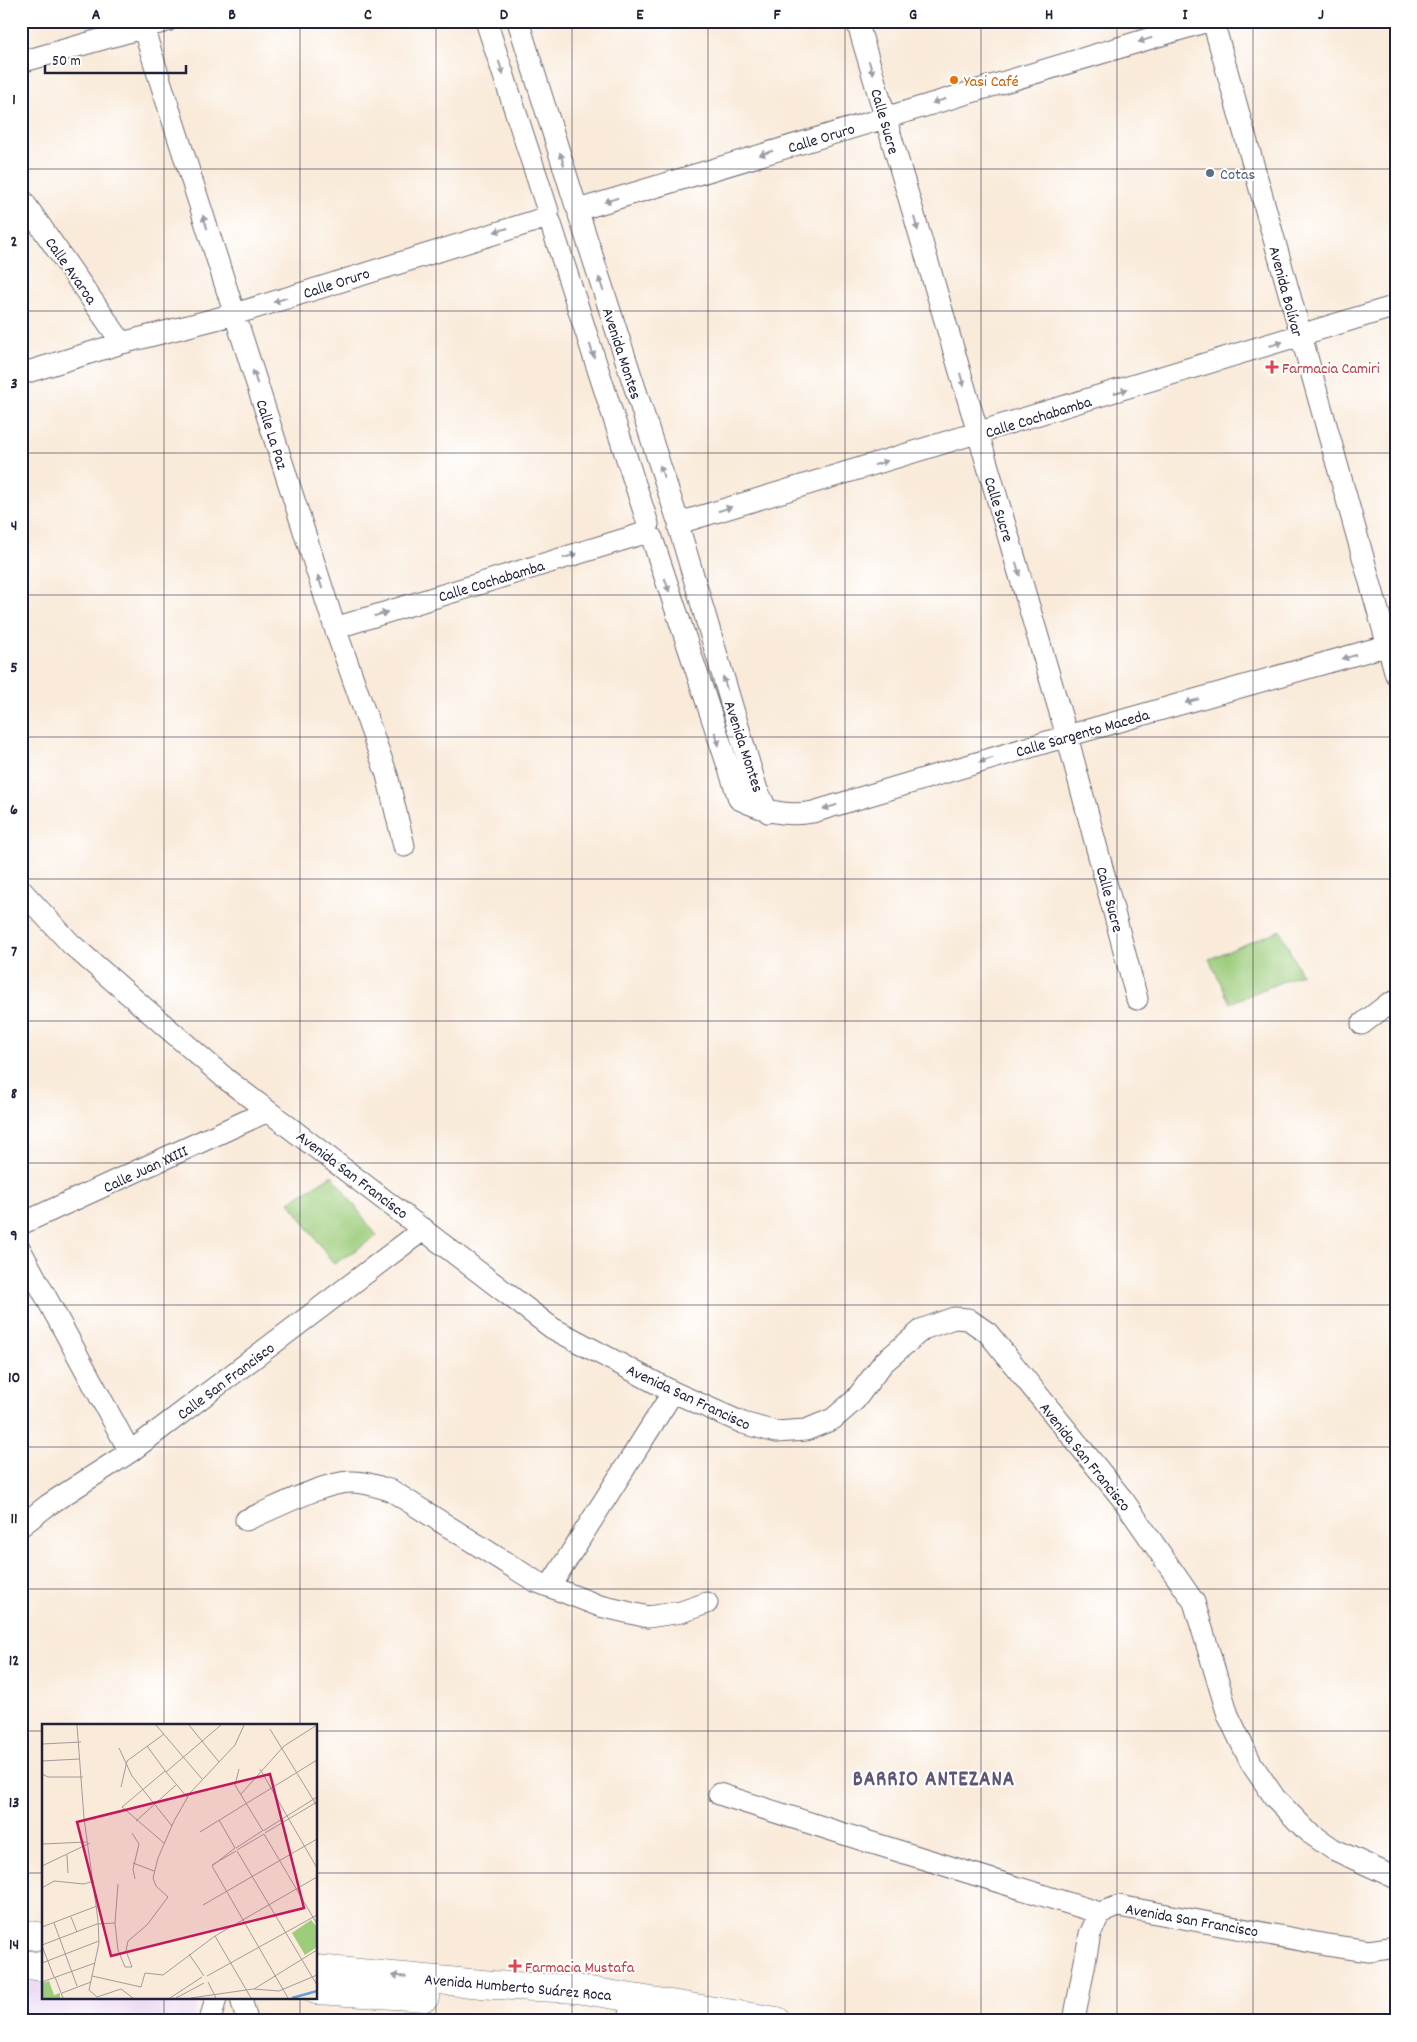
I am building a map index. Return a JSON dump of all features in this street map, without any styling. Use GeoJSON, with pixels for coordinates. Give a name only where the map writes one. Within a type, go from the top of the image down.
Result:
{"type":"FeatureCollection","features":[{"type":"Feature","properties":{"kind":"main road"},"geometry":{"type":"LineString","coordinates":[[21,1934],[42,1937]]}},
{"type":"Feature","properties":{"kind":"main road"},"geometry":{"type":"LineString","coordinates":[[21,1964],[42,1966]]}},
{"type":"Feature","properties":{"kind":"main road","name":"Avenida Humberto Suárez Roca"},"geometry":{"type":"LineString","coordinates":[[318,1969],[493,1985],[577,1988],[777,2021]]}},
{"type":"Feature","properties":{"kind":"main road","name":"Avenida Humberto Suárez Roca"},"geometry":{"type":"LineString","coordinates":[[318,1990],[577,2006],[630,2017],[678,2021]]}},
{"type":"Feature","properties":{"kind":"street"},"geometry":{"type":"LineString","coordinates":[[21,62],[142,25],[167,21]]}},
{"type":"Feature","properties":{"kind":"street","name":"Avenida Montes"},"geometry":{"type":"LineString","coordinates":[[486,21],[649,531],[739,799],[768,812]]}},
{"type":"Feature","properties":{"kind":"street","name":"Avenida Montes"},"geometry":{"type":"LineString","coordinates":[[518,21],[678,523],[757,790],[768,812]]}},
{"type":"Feature","properties":{"kind":"street","name":"Calle Sucre"},"geometry":{"type":"LineString","coordinates":[[857,21],[1068,736],[1137,999]]}},
{"type":"Feature","properties":{"kind":"street","name":"Calle Oruro"},"geometry":{"type":"LineString","coordinates":[[21,374],[122,343],[234,314],[549,216],[553,202],[563,199],[578,210],[1208,21]]}},
{"type":"Feature","properties":{"kind":"street","name":"Avenida Bolívar"},"geometry":{"type":"LineString","coordinates":[[1213,21],[1300,337],[1391,645],[1396,675]]}},
{"type":"Feature","properties":{"kind":"street","name":"Calle La Paz"},"geometry":{"type":"LineString","coordinates":[[142,25],[335,628],[387,775],[404,846]]}},
{"type":"Feature","properties":{"kind":"street","name":"Calle Avaroa"},"geometry":{"type":"LineString","coordinates":[[21,198],[122,343]]}},
{"type":"Feature","properties":{"kind":"street","name":"Calle Cochabamba"},"geometry":{"type":"LineString","coordinates":[[335,628],[649,531],[658,512],[668,512],[678,523],[1300,337],[1396,306]]}},
{"type":"Feature","properties":{"kind":"street","name":"Calle Sargento Maceda"},"geometry":{"type":"LineString","coordinates":[[768,812],[796,815],[813,812],[1068,736],[1391,645]]}},
{"type":"Feature","properties":{"kind":"street","name":"Avenida San Francisco"},"geometry":{"type":"LineString","coordinates":[[21,890],[71,944],[226,1079],[552,1328],[673,1392],[743,1423],[776,1432],[806,1430],[833,1419],[856,1400],[883,1363],[924,1329],[954,1318],[968,1319],[988,1334],[1124,1502],[1194,1602],[1228,1715],[1251,1763],[1275,1798],[1308,1830],[1333,1849],[1396,1878]]}},
{"type":"Feature","properties":{"kind":"street"},"geometry":{"type":"LineString","coordinates":[[1362,1024],[1388,1004],[1396,1002]]}},
{"type":"Feature","properties":{"kind":"street","name":"Calle Juan XXIII"},"geometry":{"type":"LineString","coordinates":[[21,1224],[268,1111]]}},
{"type":"Feature","properties":{"kind":"street","name":"Calle San Francisco"},"geometry":{"type":"LineString","coordinates":[[21,1526],[48,1505],[130,1452],[424,1229]]}},
{"type":"Feature","properties":{"kind":"street"},"geometry":{"type":"LineString","coordinates":[[21,1251],[130,1452]]}},
{"type":"Feature","properties":{"kind":"street"},"geometry":{"type":"LineString","coordinates":[[550,1586],[673,1392]]}},
{"type":"Feature","properties":{"kind":"street"},"geometry":{"type":"LineString","coordinates":[[246,1520],[333,1484],[352,1482],[366,1484],[392,1491],[535,1580],[600,1606],[648,1617],[681,1612],[707,1603]]}},
{"type":"Feature","properties":{"kind":"street"},"geometry":{"type":"LineString","coordinates":[[719,1794],[1100,1913]]}},
{"type":"Feature","properties":{"kind":"street","name":"Avenida San Francisco"},"geometry":{"type":"LineString","coordinates":[[1074,2021],[1090,1934],[1100,1913],[1119,1906],[1327,1945],[1369,1951],[1396,1947]]}},
{"type":"Feature","properties":{"kind":"street"},"geometry":{"type":"LineString","coordinates":[[210,2021],[215,2000]]}},
{"type":"Feature","properties":{"kind":"street"},"geometry":{"type":"LineString","coordinates":[[242,2000],[247,2021]]}},
{"type":"Feature","properties":{"kind":"shaded area"},"geometry":{"type":"Polygon","coordinates":[[[21,1975],[42,1979],[42,2000],[198,2000],[194,2021],[21,2021],[21,1975]]]}},
{"type":"Feature","properties":{"kind":"green space"},"geometry":{"type":"Polygon","coordinates":[[[1280,930],[1301,974],[1230,1003],[1209,959],[1280,930]]]}},
{"type":"Feature","properties":{"kind":"green space"},"geometry":{"type":"Polygon","coordinates":[[[332,1175],[377,1236],[334,1264],[289,1202],[332,1175]]]}},
{"type":"Feature","properties":{"kind":"place","name":"Yasi Café"},"geometry":{"type":"Point","coordinates":[954,80]}},
{"type":"Feature","properties":{"kind":"place","name":"Cotas"},"geometry":{"type":"Point","coordinates":[1210,173]}},
{"type":"Feature","properties":{"kind":"place","name":"Farmacia Camiri"},"geometry":{"type":"Point","coordinates":[1272,367]}},
{"type":"Feature","properties":{"kind":"place","name":"Farmacia Mustafa"},"geometry":{"type":"Point","coordinates":[515,1966]}},
{"type":"Feature","properties":{"kind":"district","name":"BARRIO ANTEZANA"},"geometry":{"type":"Point","coordinates":[934,1778]}}]}
